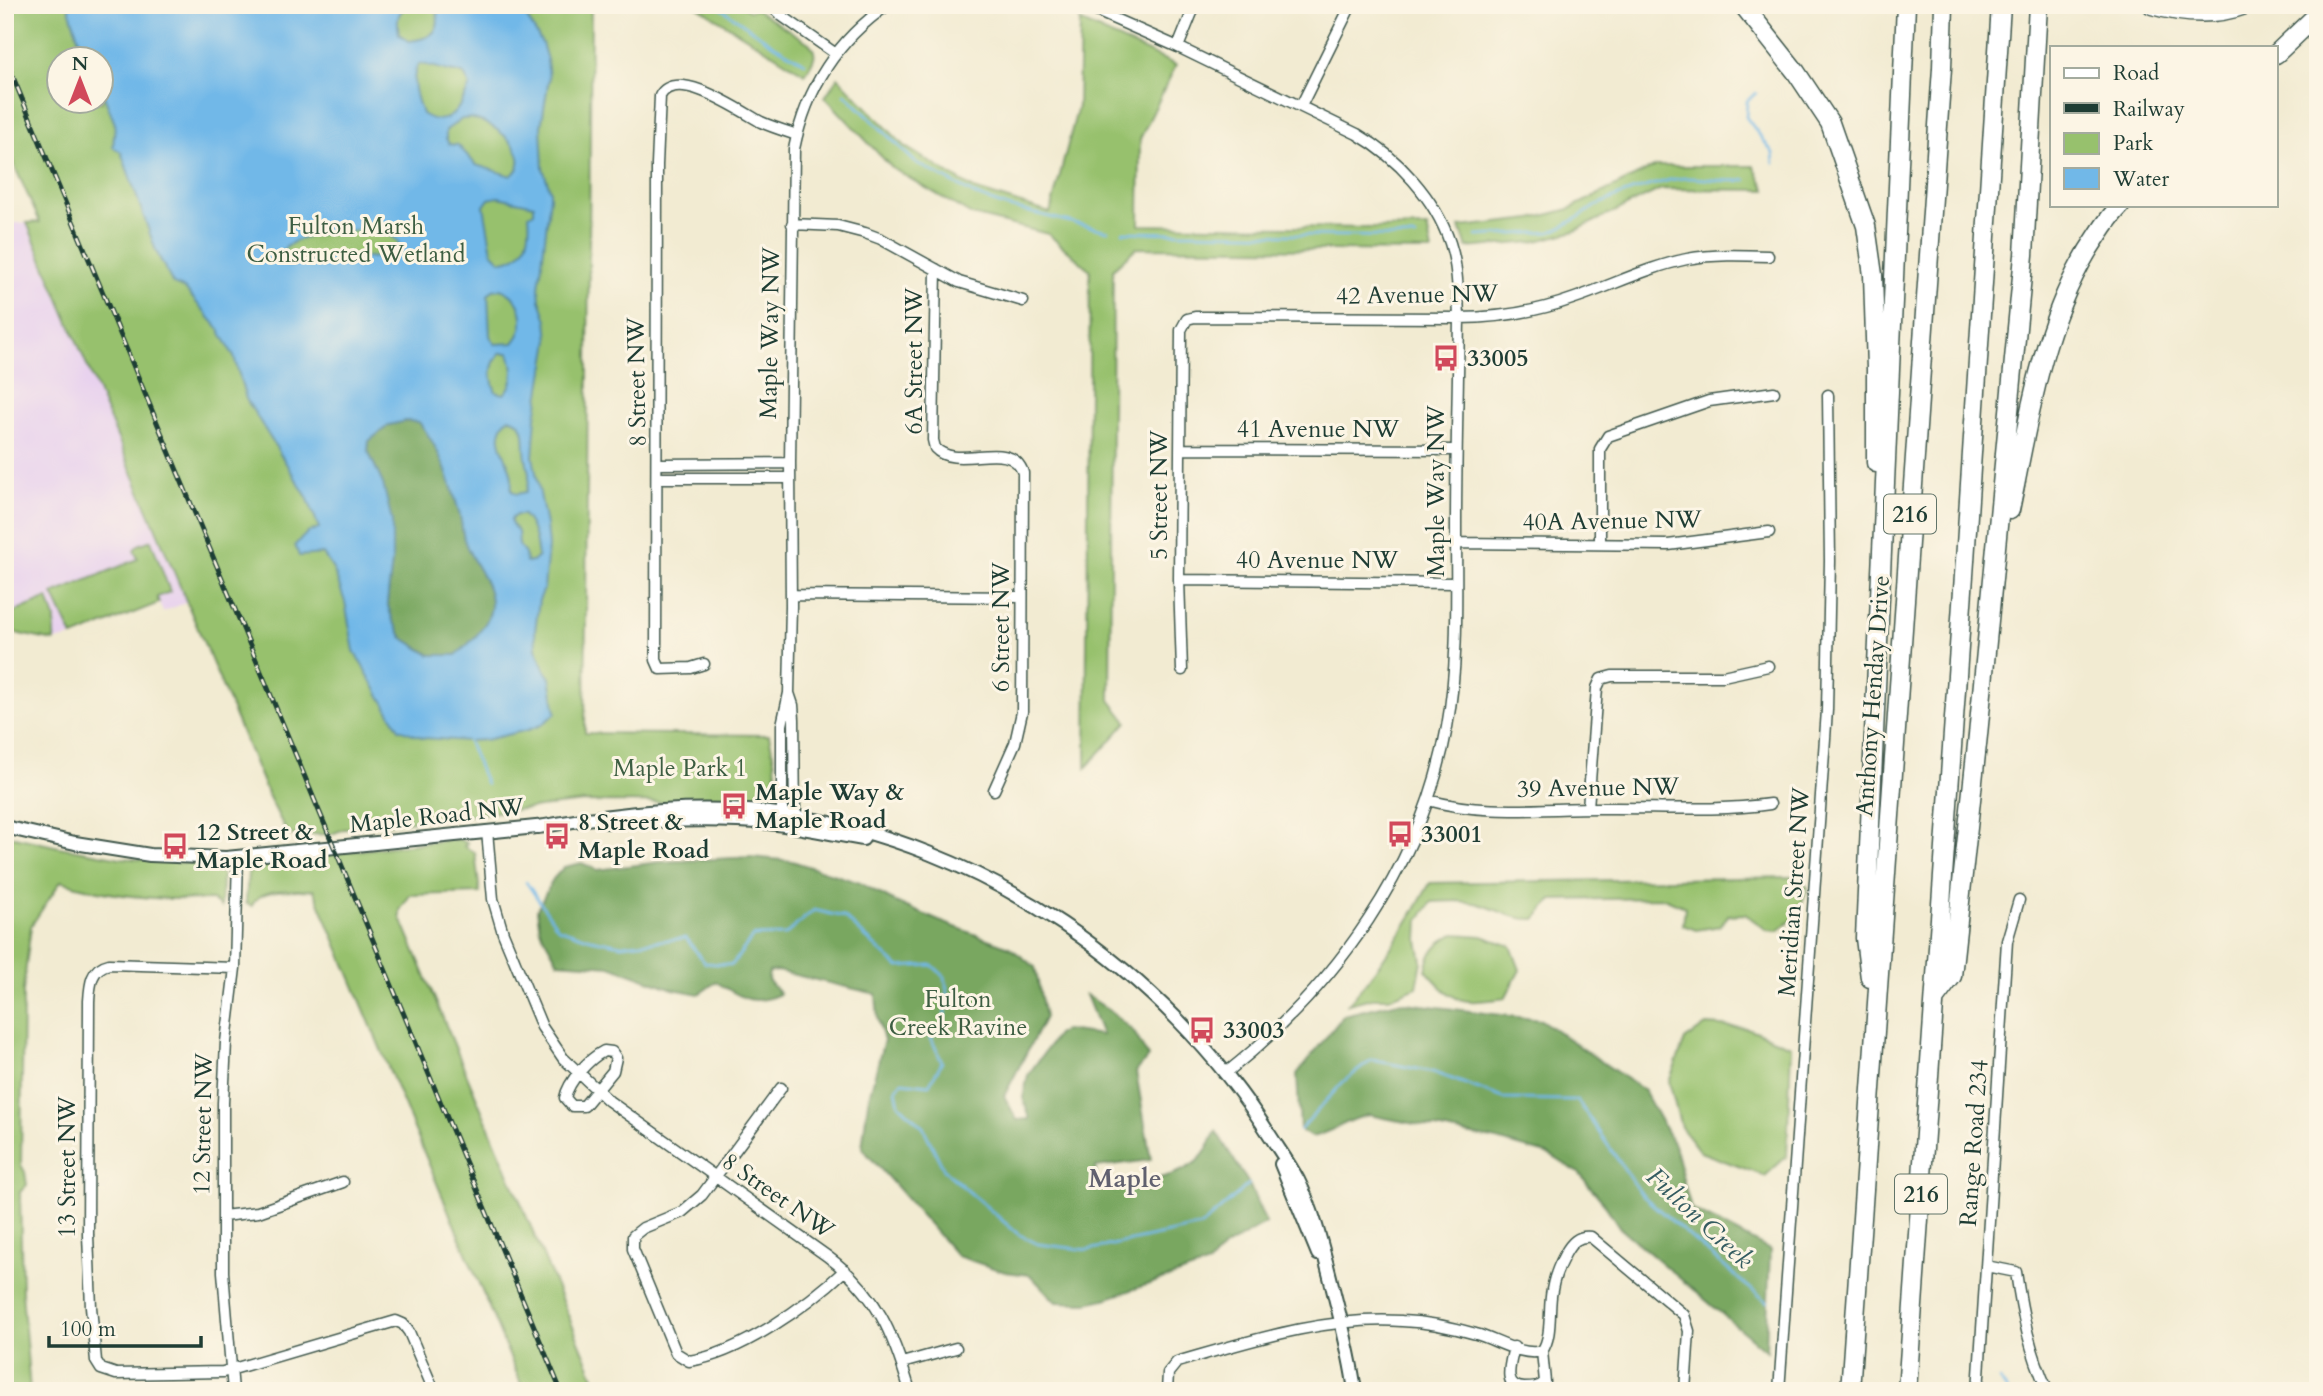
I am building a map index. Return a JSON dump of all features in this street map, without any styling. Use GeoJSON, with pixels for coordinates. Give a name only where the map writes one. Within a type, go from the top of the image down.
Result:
{"type":"FeatureCollection","features":[{"type":"Feature","properties":{"kind":"highway"},"geometry":{"type":"LineString","coordinates":[[1743,5],[1796,72],[1830,123],[1866,226],[1873,275],[1876,355],[1875,582],[1880,640]]}},
{"type":"Feature","properties":{"kind":"highway"},"geometry":{"type":"LineString","coordinates":[[1875,1024],[1865,938],[1906,5]]}},
{"type":"Feature","properties":{"kind":"highway","name":"Anthony Henday Drive"},"geometry":{"type":"LineString","coordinates":[[1850,1391],[1942,68],[1944,5]]}},
{"type":"Feature","properties":{"kind":"highway","name":"216"},"geometry":{"type":"LineString","coordinates":[[1907,1391],[2001,5]]}},
{"type":"Feature","properties":{"kind":"highway"},"geometry":{"type":"LineString","coordinates":[[1935,997],[1952,976],[1992,592],[2024,255],[2038,5]]}},
{"type":"Feature","properties":{"kind":"highway"},"geometry":{"type":"LineString","coordinates":[[2152,5],[2191,13],[2229,10],[2245,5]]}},
{"type":"Feature","properties":{"kind":"highway"},"geometry":{"type":"LineString","coordinates":[[2278,52],[2318,14]]}},
{"type":"Feature","properties":{"kind":"highway"},"geometry":{"type":"LineString","coordinates":[[1992,592],[2042,358],[2052,327],[2074,274],[2091,245],[2120,206]]}},
{"type":"Feature","properties":{"kind":"street"},"geometry":{"type":"LineString","coordinates":[[771,5],[782,16],[836,54]]}},
{"type":"Feature","properties":{"kind":"street","name":"Maple Way NW"},"geometry":{"type":"LineString","coordinates":[[788,820],[794,719],[789,693],[793,162],[797,135],[809,97],[824,69],[856,31],[888,5]]}},
{"type":"Feature","properties":{"kind":"street","name":"Maple Way NW"},"geometry":{"type":"LineString","coordinates":[[1083,5],[1301,106],[1357,134],[1378,148],[1407,174],[1422,194],[1450,243],[1457,281],[1459,318],[1456,583],[1452,693],[1445,740],[1428,800],[1399,868],[1359,937],[1310,997],[1226,1073]]}},
{"type":"Feature","properties":{"kind":"street"},"geometry":{"type":"LineString","coordinates":[[1178,47],[1195,5]]}},
{"type":"Feature","properties":{"kind":"street"},"geometry":{"type":"LineString","coordinates":[[1301,106],[1351,5]]}},
{"type":"Feature","properties":{"kind":"street","name":"8 Street NW"},"geometry":{"type":"LineString","coordinates":[[704,664],[691,668],[660,669],[656,660],[659,478],[657,165],[661,93],[671,86],[692,87],[762,122],[797,135]]}},
{"type":"Feature","properties":{"kind":"street"},"geometry":{"type":"LineString","coordinates":[[792,224],[852,229],[881,239],[967,285],[1023,301]]}},
{"type":"Feature","properties":{"kind":"street","name":"42 Avenue NW"},"geometry":{"type":"LineString","coordinates":[[1184,321],[1195,317],[1459,318],[1509,314],[1559,303],[1654,268],[1688,259],[1768,256]]}},
{"type":"Feature","properties":{"kind":"street","name":"6A Street NW"},"geometry":{"type":"LineString","coordinates":[[936,269],[933,440],[938,452],[946,456],[1008,456],[1017,461]]}},
{"type":"Feature","properties":{"kind":"street","name":"5 Street NW"},"geometry":{"type":"LineString","coordinates":[[1182,670],[1179,580],[1181,330],[1184,321]]}},
{"type":"Feature","properties":{"kind":"street"},"geometry":{"type":"LineString","coordinates":[[1600,544],[1600,449],[1604,440],[1612,434],[1695,405],[1774,392]]}},
{"type":"Feature","properties":{"kind":"street","name":"Meridian Street NW"},"geometry":{"type":"LineString","coordinates":[[1779,1391],[1826,722],[1830,561],[1828,394]]}},
{"type":"Feature","properties":{"kind":"street","name":"41 Avenue NW"},"geometry":{"type":"LineString","coordinates":[[1180,449],[1456,450]]}},
{"type":"Feature","properties":{"kind":"street","name":"6 Street NW"},"geometry":{"type":"LineString","coordinates":[[994,790],[1021,723],[1023,476],[1017,461]]}},
{"type":"Feature","properties":{"kind":"street"},"geometry":{"type":"LineString","coordinates":[[659,464],[790,463]]}},
{"type":"Feature","properties":{"kind":"street"},"geometry":{"type":"LineString","coordinates":[[659,478],[790,478]]}},
{"type":"Feature","properties":{"kind":"street","name":"40A Avenue NW"},"geometry":{"type":"LineString","coordinates":[[1456,543],[1686,544],[1769,532]]}},
{"type":"Feature","properties":{"kind":"street","name":"40 Avenue NW"},"geometry":{"type":"LineString","coordinates":[[1179,580],[1456,583]]}},
{"type":"Feature","properties":{"kind":"street"},"geometry":{"type":"LineString","coordinates":[[790,595],[1022,597]]}},
{"type":"Feature","properties":{"kind":"street"},"geometry":{"type":"LineString","coordinates":[[1588,808],[1597,688],[1601,679],[1612,676],[1723,676],[1768,666]]}},
{"type":"Feature","properties":{"kind":"street","name":"39 Avenue NW"},"geometry":{"type":"LineString","coordinates":[[1428,800],[1491,811],[1738,808],[1770,804]]}},
{"type":"Feature","properties":{"kind":"street","name":"Maple Road NW"},"geometry":{"type":"LineString","coordinates":[[5,827],[75,843],[150,855],[238,857],[539,827],[690,819],[788,820],[909,847],[961,868],[1021,898],[1084,939],[1148,990],[1226,1073],[1269,1135],[1331,1283],[1355,1391]]}},
{"type":"Feature","properties":{"kind":"street","name":"8 Street NW"},"geometry":{"type":"LineString","coordinates":[[487,831],[494,899],[503,933],[542,1027],[553,1046],[597,1091],[845,1270],[863,1288],[891,1332],[910,1391]]}},
{"type":"Feature","properties":{"kind":"street","name":"12 Street NW"},"geometry":{"type":"LineString","coordinates":[[233,1391],[225,1295],[223,1084],[235,968],[238,857]]}},
{"type":"Feature","properties":{"kind":"street","name":"Range Road 234"},"geometry":{"type":"LineString","coordinates":[[1978,1391],[2007,941],[2019,900]]}},
{"type":"Feature","properties":{"kind":"street","name":"13 Street NW"},"geometry":{"type":"LineString","coordinates":[[230,1370],[207,1373],[116,1374],[101,1369],[96,1361],[91,1307],[88,1194],[89,1001],[92,978],[101,966],[113,964],[235,968]]}},
{"type":"Feature","properties":{"kind":"street"},"geometry":{"type":"LineString","coordinates":[[601,1052],[612,1052],[616,1058],[615,1067],[597,1091],[584,1106],[577,1107],[565,1098],[567,1089],[601,1052]]}},
{"type":"Feature","properties":{"kind":"street"},"geometry":{"type":"LineString","coordinates":[[781,1088],[716,1178],[689,1207],[643,1228],[633,1236],[633,1249],[675,1350],[689,1362],[764,1330],[809,1301],[845,1270]]}},
{"type":"Feature","properties":{"kind":"street"},"geometry":{"type":"LineString","coordinates":[[223,1216],[258,1212],[343,1182]]}},
{"type":"Feature","properties":{"kind":"street"},"geometry":{"type":"LineString","coordinates":[[1514,1347],[1509,1377],[1512,1384],[1520,1388],[1537,1387],[1545,1382],[1542,1351],[1547,1341],[1552,1290],[1560,1265],[1573,1242],[1586,1236],[1596,1239],[1686,1319],[1689,1331],[1685,1391]]}},
{"type":"Feature","properties":{"kind":"street"},"geometry":{"type":"LineString","coordinates":[[1986,1266],[2016,1272],[2025,1328],[2037,1367],[2048,1391]]}},
{"type":"Feature","properties":{"kind":"street"},"geometry":{"type":"LineString","coordinates":[[1167,1391],[1170,1368],[1177,1362],[1286,1332],[1342,1323],[1388,1320],[1424,1323],[1476,1334],[1533,1352],[1542,1351]]}},
{"type":"Feature","properties":{"kind":"street"},"geometry":{"type":"LineString","coordinates":[[230,1370],[396,1321],[403,1324],[409,1332],[434,1391]]}},
{"type":"Feature","properties":{"kind":"street"},"geometry":{"type":"LineString","coordinates":[[902,1363],[956,1348]]}},
{"type":"Feature","properties":{"kind":"shaded area"},"geometry":{"type":"Polygon","coordinates":[[[5,223],[27,223],[187,602],[163,612],[159,603],[73,637],[54,641],[5,631],[5,223]]]}},
{"type":"Feature","properties":{"kind":"green space","name":"Fulton Marsh Constructed Wetland"},"geometry":{"type":"Polygon","coordinates":[[[5,5],[591,5],[585,733],[769,735],[777,782],[772,798],[766,803],[584,802],[344,829],[332,834],[288,835],[268,795],[27,223],[40,222],[5,145],[5,5]]]}},
{"type":"Feature","properties":{"kind":"green space"},"geometry":{"type":"Polygon","coordinates":[[[695,5],[740,5],[749,11],[756,9],[809,43],[814,51],[812,62],[805,74],[695,5]]]}},
{"type":"Feature","properties":{"kind":"green space"},"geometry":{"type":"Polygon","coordinates":[[[1080,21],[1176,65],[1140,139],[1139,225],[1427,227],[1432,251],[1136,248],[1113,269],[1110,700],[1127,722],[1086,768],[1090,270],[1048,234],[972,215],[892,168],[825,97],[838,77],[904,146],[974,189],[1050,213],[1078,106],[1080,21]]]}},
{"type":"Feature","properties":{"kind":"green space"},"geometry":{"type":"Polygon","coordinates":[[[1656,166],[1754,166],[1766,190],[1661,189],[1575,231],[1533,242],[1467,248],[1460,227],[1532,219],[1569,209],[1656,166]]]}},
{"type":"Feature","properties":{"kind":"green space"},"geometry":{"type":"Polygon","coordinates":[[[406,421],[419,422],[439,455],[453,490],[465,542],[491,598],[487,621],[457,655],[431,655],[403,638],[387,603],[392,562],[383,484],[368,451],[369,441],[389,425],[406,421]]]}},
{"type":"Feature","properties":{"kind":"green space"},"geometry":{"type":"Polygon","coordinates":[[[151,540],[170,592],[157,597],[159,603],[73,637],[53,594],[138,559],[134,550],[138,545],[151,540]]]}},
{"type":"Feature","properties":{"kind":"green space"},"geometry":{"type":"Polygon","coordinates":[[[48,598],[55,619],[54,641],[5,631],[5,616],[48,598]]]}},
{"type":"Feature","properties":{"kind":"green space"},"geometry":{"type":"Polygon","coordinates":[[[6,835],[121,858],[212,863],[219,867],[222,874],[221,907],[212,900],[116,894],[61,881],[31,926],[23,991],[21,1165],[27,1185],[20,1192],[22,1292],[30,1391],[7,1391],[5,1365],[6,835]]]}},
{"type":"Feature","properties":{"kind":"green space"},"geometry":{"type":"Polygon","coordinates":[[[458,839],[467,843],[464,846],[475,853],[480,893],[410,895],[400,910],[400,916],[600,1391],[524,1391],[314,890],[270,892],[262,895],[252,906],[246,903],[248,873],[254,870],[258,862],[458,839]]]}},
{"type":"Feature","properties":{"kind":"green space","name":"Fulton Creek Ravine"},"geometry":{"type":"Polygon","coordinates":[[[751,857],[792,861],[860,883],[939,921],[1009,947],[1035,967],[1045,1017],[1004,1096],[1017,1120],[1030,1119],[1023,1098],[1028,1075],[1057,1035],[1065,1030],[1102,1035],[1086,995],[1109,1010],[1134,1032],[1148,1057],[1136,1072],[1151,1160],[1096,1167],[1095,1184],[1137,1182],[1168,1176],[1182,1170],[1203,1155],[1216,1131],[1249,1184],[1266,1223],[1222,1249],[1209,1264],[1105,1299],[1087,1303],[1056,1302],[1030,1275],[1005,1272],[957,1256],[862,1148],[868,1101],[884,1040],[878,1020],[876,994],[778,971],[769,972],[768,980],[780,994],[770,998],[747,998],[716,982],[699,994],[673,989],[610,966],[558,962],[540,930],[537,910],[553,879],[564,867],[582,863],[597,870],[660,862],[751,857]]]}},
{"type":"Feature","properties":{"kind":"green space"},"geometry":{"type":"Polygon","coordinates":[[[1796,877],[1808,887],[1796,917],[1778,931],[1767,930],[1745,914],[1728,915],[1720,926],[1696,930],[1683,925],[1685,907],[1664,898],[1552,900],[1535,919],[1514,917],[1470,902],[1432,902],[1419,920],[1418,941],[1422,961],[1417,987],[1389,998],[1372,998],[1348,1004],[1392,946],[1430,883],[1796,877]]]}},
{"type":"Feature","properties":{"kind":"green space"},"geometry":{"type":"Polygon","coordinates":[[[1455,934],[1482,936],[1511,946],[1520,970],[1505,998],[1478,1001],[1460,999],[1452,996],[1426,970],[1435,948],[1455,934]]]}},
{"type":"Feature","properties":{"kind":"green space"},"geometry":{"type":"Polygon","coordinates":[[[1398,1002],[1541,1020],[1644,1091],[1674,1145],[1691,1209],[1770,1250],[1766,1351],[1620,1228],[1579,1173],[1550,1155],[1497,1140],[1369,1115],[1311,1137],[1300,1130],[1297,1074],[1344,1015],[1398,1002]]]}},
{"type":"Feature","properties":{"kind":"green space"},"geometry":{"type":"Polygon","coordinates":[[[1706,1025],[1747,1028],[1791,1046],[1787,1156],[1765,1176],[1700,1152],[1681,1127],[1669,1082],[1685,1040],[1706,1025]]]}},
{"type":"Feature","properties":{"kind":"water"},"geometry":{"type":"Polygon","coordinates":[[[68,5],[410,5],[402,10],[398,21],[399,34],[409,41],[429,36],[436,28],[436,8],[428,5],[510,5],[527,18],[542,43],[549,78],[541,127],[543,168],[550,197],[539,288],[549,341],[536,417],[533,457],[548,546],[544,589],[539,600],[535,631],[536,648],[550,678],[556,713],[541,725],[485,740],[468,741],[424,738],[399,729],[354,651],[345,602],[334,571],[323,554],[299,556],[295,545],[307,533],[319,528],[307,497],[246,399],[234,357],[219,329],[185,289],[173,284],[156,251],[121,152],[113,147],[115,124],[112,116],[116,116],[116,46],[81,46],[68,5]],[[419,64],[415,89],[422,114],[440,120],[453,114],[470,85],[463,73],[419,64]],[[462,119],[446,130],[449,144],[458,145],[476,165],[511,176],[518,168],[516,150],[510,141],[491,126],[481,121],[462,119]],[[498,197],[489,199],[484,206],[492,252],[501,261],[510,259],[517,256],[526,245],[529,215],[534,212],[534,205],[498,197]],[[360,230],[306,237],[280,253],[288,266],[347,255],[384,256],[399,249],[398,241],[390,235],[360,230]],[[500,289],[493,290],[488,295],[490,336],[495,344],[513,343],[521,328],[521,312],[514,298],[508,293],[500,289]],[[500,353],[494,362],[492,376],[496,392],[504,394],[511,385],[512,364],[509,353],[500,353]],[[509,418],[503,425],[500,440],[511,471],[512,491],[517,494],[526,492],[529,475],[522,427],[509,418]],[[406,421],[389,425],[369,441],[368,451],[383,484],[392,520],[392,562],[387,603],[393,621],[403,638],[430,655],[456,655],[473,640],[487,621],[491,598],[465,542],[457,503],[444,467],[419,422],[406,421]],[[516,515],[511,519],[518,532],[519,545],[525,554],[526,562],[533,562],[538,557],[530,524],[523,515],[516,515]]]}},
{"type":"Feature","properties":{"kind":"waterway"},"geometry":{"type":"LineString","coordinates":[[716,5],[805,63]]}},
{"type":"Feature","properties":{"kind":"waterway"},"geometry":{"type":"LineString","coordinates":[[1756,93],[1747,101],[1746,117],[1773,153],[1774,163]]}},
{"type":"Feature","properties":{"kind":"waterway"},"geometry":{"type":"LineString","coordinates":[[845,94],[915,162],[979,197],[1008,207],[1108,231]]}},
{"type":"Feature","properties":{"kind":"waterway"},"geometry":{"type":"LineString","coordinates":[[1477,236],[1550,232],[1610,200],[1679,178],[1746,180]]}},
{"type":"Feature","properties":{"kind":"waterway"},"geometry":{"type":"LineString","coordinates":[[1123,232],[1416,237]]}},
{"type":"Feature","properties":{"kind":"waterway","name":"Fulton Creek"},"geometry":{"type":"LineString","coordinates":[[468,741],[486,784]]}},
{"type":"Feature","properties":{"kind":"waterway","name":"Fulton Creek"},"geometry":{"type":"LineString","coordinates":[[526,882],[558,928],[621,945],[686,938],[705,963],[732,965],[753,936],[785,935],[814,910],[844,917],[898,967],[932,965],[945,977],[948,997],[943,1025],[931,1038],[942,1062],[929,1085],[902,1082],[896,1090],[899,1104],[923,1127],[944,1170],[1018,1234],[1038,1244],[1088,1250],[1201,1226],[1249,1184]]}},
{"type":"Feature","properties":{"kind":"waterway","name":"Fulton Creek"},"geometry":{"type":"LineString","coordinates":[[1300,1130],[1343,1082],[1372,1060],[1433,1072],[1506,1099],[1577,1100],[1642,1195],[1768,1302]]}},
{"type":"Feature","properties":{"kind":"waterway","name":"Fulton Creek"},"geometry":{"type":"LineString","coordinates":[[1999,1380],[2008,1391]]}},
{"type":"Feature","properties":{"kind":"railway"},"geometry":{"type":"LineString","coordinates":[[5,58],[561,1391]]}},
{"type":"Feature","properties":{"kind":"place","name":"33005"},"geometry":{"type":"Point","coordinates":[1446,358]}},
{"type":"Feature","properties":{"kind":"place","name":"Maple Way & Maple Road"},"geometry":{"type":"Point","coordinates":[734,806]}},
{"type":"Feature","properties":{"kind":"place","name":"33001"},"geometry":{"type":"Point","coordinates":[1400,834]}},
{"type":"Feature","properties":{"kind":"place","name":"8 Street & Maple Road"},"geometry":{"type":"Point","coordinates":[557,836]}},
{"type":"Feature","properties":{"kind":"place","name":"12 Street & Maple Road"},"geometry":{"type":"Point","coordinates":[175,846]}},
{"type":"Feature","properties":{"kind":"place","name":"33003"},"geometry":{"type":"Point","coordinates":[1202,1030]}},
{"type":"Feature","properties":{"kind":"district","name":"Maple"},"geometry":{"type":"Point","coordinates":[1125,1178]}},
{"type":"Feature","properties":{"kind":"park label","name":"Maple Park 1"},"geometry":{"type":"Point","coordinates":[680,768]}}]}
